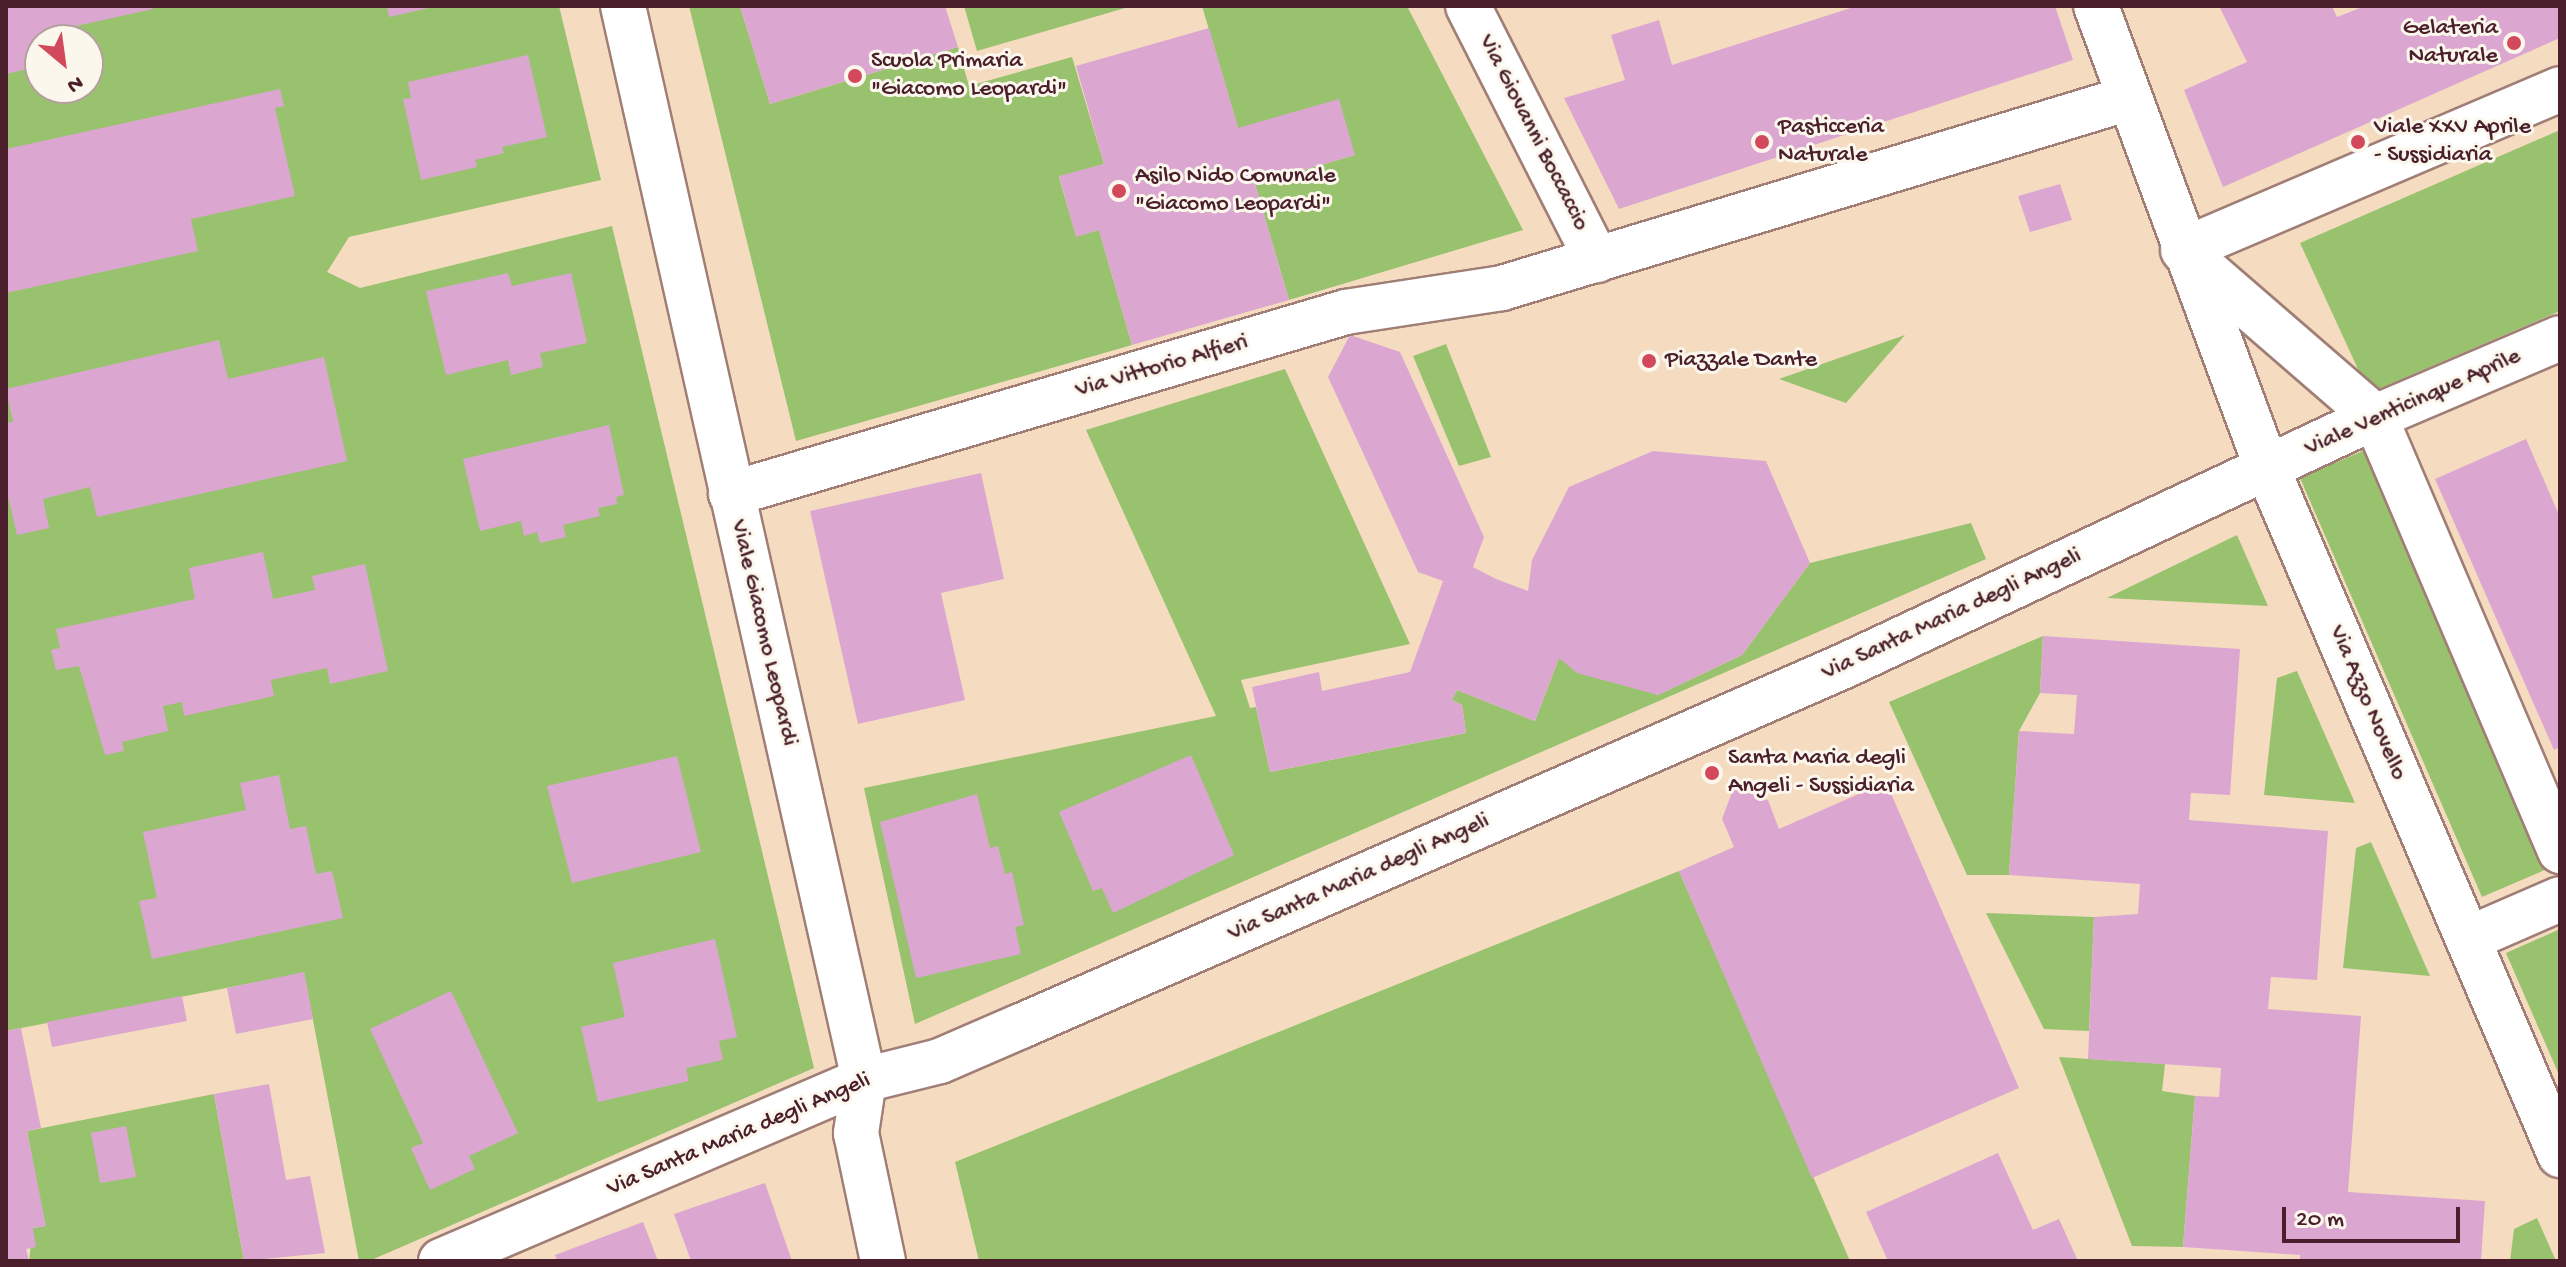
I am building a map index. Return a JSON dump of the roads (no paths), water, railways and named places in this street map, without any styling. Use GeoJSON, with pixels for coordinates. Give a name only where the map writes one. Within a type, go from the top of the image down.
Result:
{"type":"FeatureCollection","features":[{"type":"Feature","properties":{"kind":"street","name":"Viale Giacomo Leopardi"},"geometry":{"type":"LineString","coordinates":[[623,6],[864,1080],[856,1133],[883,1261]]}},
{"type":"Feature","properties":{"kind":"street","name":"Via Giovanni Boccaccio"},"geometry":{"type":"LineString","coordinates":[[1468,6],[1597,260]]}},
{"type":"Feature","properties":{"kind":"street","name":"Via Azzo Novello"},"geometry":{"type":"LineString","coordinates":[[2096,6],[2126,99],[2267,468],[2560,1155]]}},
{"type":"Feature","properties":{"kind":"street"},"geometry":{"type":"LineString","coordinates":[[2560,89],[2183,250],[2375,417],[2560,851]]}},
{"type":"Feature","properties":{"kind":"street","name":"Via Vittorio Alfieri"},"geometry":{"type":"LineString","coordinates":[[731,494],[1346,312],[1482,294],[2126,99]]}},
{"type":"Feature","properties":{"kind":"street","name":"Viale Venticinque Aprile"},"geometry":{"type":"LineString","coordinates":[[2267,468],[2375,417],[2560,338]]}},
{"type":"Feature","properties":{"kind":"street","name":"Via Santa Maria degli Angeli"},"geometry":{"type":"LineString","coordinates":[[441,1261],[864,1080],[940,1061],[1021,1026],[1846,665],[2267,468]]}},
{"type":"Feature","properties":{"kind":"street"},"geometry":{"type":"LineString","coordinates":[[2468,939],[2560,899]]}},
{"type":"Feature","properties":{"kind":"place","name":"Gelateria Naturale"},"geometry":{"type":"Point","coordinates":[2514,43]}},
{"type":"Feature","properties":{"kind":"place","name":"Scuola Primaria \"Giacomo Leopardi\""},"geometry":{"type":"Point","coordinates":[855,76]}},
{"type":"Feature","properties":{"kind":"place","name":"Pasticceria Naturale"},"geometry":{"type":"Point","coordinates":[1762,142]}},
{"type":"Feature","properties":{"kind":"place","name":"Viale XXV Aprile - Sussidiaria"},"geometry":{"type":"Point","coordinates":[2358,142]}},
{"type":"Feature","properties":{"kind":"place","name":"Asilo Nido Comunale \"Giacomo Leopardi\""},"geometry":{"type":"Point","coordinates":[1119,191]}},
{"type":"Feature","properties":{"kind":"place","name":"Piazzale Dante"},"geometry":{"type":"Point","coordinates":[1649,361]}},
{"type":"Feature","properties":{"kind":"place","name":"Santa Maria degli Angeli - Sussidiaria"},"geometry":{"type":"Point","coordinates":[1712,773]}}]}
